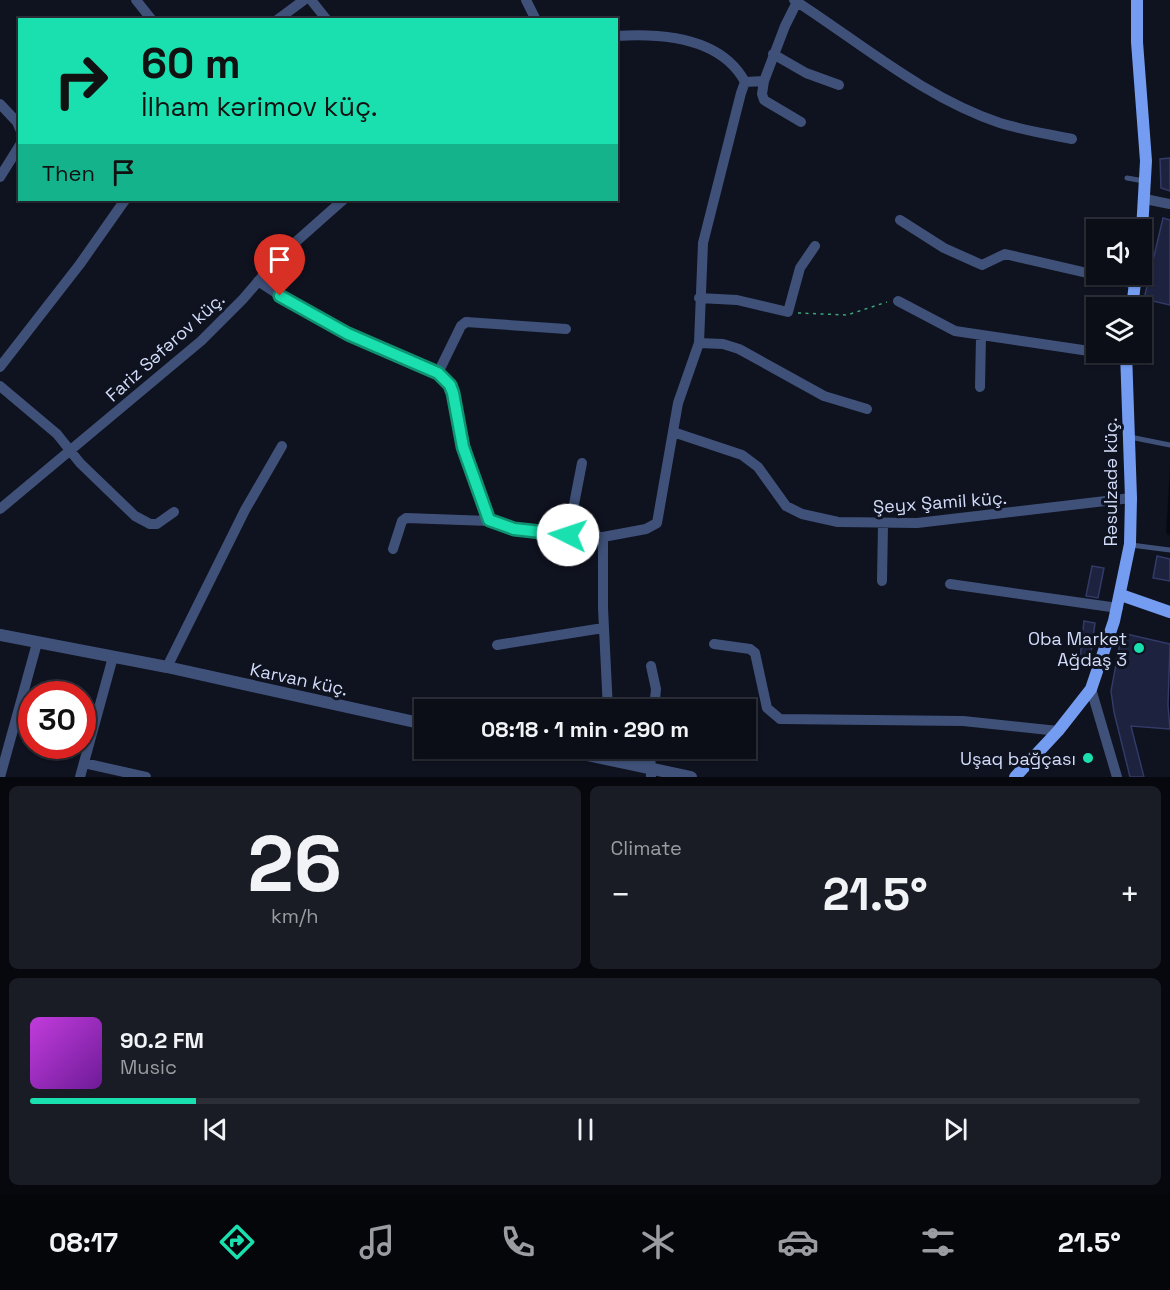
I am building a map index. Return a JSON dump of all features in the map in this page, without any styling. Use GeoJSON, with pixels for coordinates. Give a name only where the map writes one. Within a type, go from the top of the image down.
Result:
{"type":"FeatureCollection","features":[{"type":"Feature","properties":{"kind":"main road"},"geometry":{"type":"LineString","coordinates":[[1137,0],[1137,42],[1146,127],[1143,219]]}},
{"type":"Feature","properties":{"kind":"main road","name":"Rəsulzadə küç."},"geometry":{"type":"LineString","coordinates":[[1091,689],[1118,608],[1130,544],[1131,498],[1126,363]]}},
{"type":"Feature","properties":{"kind":"main road"},"geometry":{"type":"LineString","coordinates":[[1121,596],[1170,612]]}},
{"type":"Feature","properties":{"kind":"main road"},"geometry":{"type":"LineString","coordinates":[[1015,777],[1058,730],[1091,689]]}},
{"type":"Feature","properties":{"kind":"street"},"geometry":{"type":"LineString","coordinates":[[136,0],[150,18]]}},
{"type":"Feature","properties":{"kind":"street"},"geometry":{"type":"LineString","coordinates":[[280,18],[304,0]]}},
{"type":"Feature","properties":{"kind":"street"},"geometry":{"type":"LineString","coordinates":[[311,0],[325,18]]}},
{"type":"Feature","properties":{"kind":"street"},"geometry":{"type":"LineString","coordinates":[[526,0],[535,18]]}},
{"type":"Feature","properties":{"kind":"street"},"geometry":{"type":"LineString","coordinates":[[801,122],[764,100],[764,81],[773,54],[797,1],[890,67],[925,88],[998,122],[1072,139]]}},
{"type":"Feature","properties":{"kind":"street"},"geometry":{"type":"LineString","coordinates":[[618,36],[661,35],[679,38],[728,60],[745,82]]}},
{"type":"Feature","properties":{"kind":"street"},"geometry":{"type":"LineString","coordinates":[[773,54],[806,73],[838,86]]}},
{"type":"Feature","properties":{"kind":"street"},"geometry":{"type":"LineString","coordinates":[[745,82],[764,81]]}},
{"type":"Feature","properties":{"kind":"street"},"geometry":{"type":"LineString","coordinates":[[393,549],[402,520],[406,518],[489,520],[514,529],[603,537],[646,530],[657,523],[682,384],[699,343],[703,243],[745,82]]}},
{"type":"Feature","properties":{"kind":"street"},"geometry":{"type":"LineString","coordinates":[[0,104],[18,124]]}},
{"type":"Feature","properties":{"kind":"street"},"geometry":{"type":"LineString","coordinates":[[0,177],[18,148]]}},
{"type":"Feature","properties":{"kind":"street"},"geometry":{"type":"LineString","coordinates":[[1145,199],[1170,204]]}},
{"type":"Feature","properties":{"kind":"street"},"geometry":{"type":"LineString","coordinates":[[0,367],[80,264],[124,201]]}},
{"type":"Feature","properties":{"kind":"street","name":"Fariz Səfərov küç."},"geometry":{"type":"LineString","coordinates":[[0,509],[201,340],[301,235],[342,201]]}},
{"type":"Feature","properties":{"kind":"street"},"geometry":{"type":"LineString","coordinates":[[900,220],[944,248],[982,265],[1005,254],[1086,270]]}},
{"type":"Feature","properties":{"kind":"street"},"geometry":{"type":"LineString","coordinates":[[699,298],[737,300],[788,312],[800,268],[815,246]]}},
{"type":"Feature","properties":{"kind":"street"},"geometry":{"type":"LineString","coordinates":[[258,281],[299,308],[348,334],[438,373],[450,385],[464,452],[489,520]]}},
{"type":"Feature","properties":{"kind":"street"},"geometry":{"type":"LineString","coordinates":[[898,301],[955,331],[1086,350]]}},
{"type":"Feature","properties":{"kind":"street"},"geometry":{"type":"LineString","coordinates":[[438,373],[461,326],[466,322],[567,330]]}},
{"type":"Feature","properties":{"kind":"street"},"geometry":{"type":"LineString","coordinates":[[980,387],[981,336]]}},
{"type":"Feature","properties":{"kind":"street"},"geometry":{"type":"LineString","coordinates":[[699,343],[723,344],[739,348],[824,396],[867,409]]}},
{"type":"Feature","properties":{"kind":"street"},"geometry":{"type":"LineString","coordinates":[[0,386],[57,434],[70,451],[135,516],[150,524],[157,524],[174,512]]}},
{"type":"Feature","properties":{"kind":"street","name":"Şeyx Şamil küç."},"geometry":{"type":"LineString","coordinates":[[673,432],[751,460],[779,499],[792,511],[838,522],[917,523],[1131,498]]}},
{"type":"Feature","properties":{"kind":"street"},"geometry":{"type":"LineString","coordinates":[[167,667],[245,510],[282,446]]}},
{"type":"Feature","properties":{"kind":"street"},"geometry":{"type":"LineString","coordinates":[[568,535],[582,463]]}},
{"type":"Feature","properties":{"kind":"street"},"geometry":{"type":"LineString","coordinates":[[882,580],[883,524]]}},
{"type":"Feature","properties":{"kind":"street"},"geometry":{"type":"LineString","coordinates":[[603,537],[603,628],[607,699]]}},
{"type":"Feature","properties":{"kind":"street"},"geometry":{"type":"LineString","coordinates":[[950,584],[1118,608]]}},
{"type":"Feature","properties":{"kind":"street"},"geometry":{"type":"LineString","coordinates":[[497,645],[603,628]]}},
{"type":"Feature","properties":{"kind":"street","name":"Karvan küç."},"geometry":{"type":"LineString","coordinates":[[0,635],[167,667],[414,722]]}},
{"type":"Feature","properties":{"kind":"street"},"geometry":{"type":"LineString","coordinates":[[0,777],[37,643]]}},
{"type":"Feature","properties":{"kind":"street"},"geometry":{"type":"LineString","coordinates":[[714,644],[750,649],[755,653],[767,708],[780,719],[963,721],[1025,725],[1058,730]]}},
{"type":"Feature","properties":{"kind":"street"},"geometry":{"type":"LineString","coordinates":[[80,777],[113,657]]}},
{"type":"Feature","properties":{"kind":"street"},"geometry":{"type":"LineString","coordinates":[[651,666],[656,689],[655,699]]}},
{"type":"Feature","properties":{"kind":"street"},"geometry":{"type":"LineString","coordinates":[[1091,689],[1118,777]]}},
{"type":"Feature","properties":{"kind":"street"},"geometry":{"type":"LineString","coordinates":[[621,759],[651,772],[691,777]]}},
{"type":"Feature","properties":{"kind":"street"},"geometry":{"type":"LineString","coordinates":[[84,762],[146,777]]}},
{"type":"Feature","properties":{"kind":"lane"},"geometry":{"type":"LineString","coordinates":[[1127,178],[1146,182]]}},
{"type":"Feature","properties":{"kind":"lane"},"geometry":{"type":"LineString","coordinates":[[1129,436],[1170,445]]}},
{"type":"Feature","properties":{"kind":"lane"},"geometry":{"type":"LineString","coordinates":[[1130,544],[1170,550]]}},
{"type":"Feature","properties":{"kind":"path"},"geometry":{"type":"LineString","coordinates":[[788,312],[847,315],[891,300],[898,301]]}},
{"type":"Feature","properties":{"kind":"building"},"geometry":{"type":"Polygon","coordinates":[[[1170,158],[1170,191],[1161,188],[1160,159],[1170,158]]]}},
{"type":"Feature","properties":{"kind":"building"},"geometry":{"type":"Polygon","coordinates":[[[1163,218],[1170,220],[1170,305],[1152,301],[1152,297],[1144,297],[1147,285],[1152,285],[1152,265],[1163,218]]]}},
{"type":"Feature","properties":{"kind":"building"},"geometry":{"type":"Polygon","coordinates":[[[1157,556],[1170,559],[1170,581],[1153,578],[1157,556]]]}},
{"type":"Feature","properties":{"kind":"building"},"geometry":{"type":"Polygon","coordinates":[[[1092,566],[1104,568],[1098,598],[1086,596],[1092,566]]]}},
{"type":"Feature","properties":{"kind":"building"},"geometry":{"type":"Polygon","coordinates":[[[1084,621],[1095,623],[1090,660],[1080,659],[1084,621]]]}},
{"type":"Feature","properties":{"kind":"building"},"geometry":{"type":"Polygon","coordinates":[[[1122,633],[1170,644],[1168,705],[1170,729],[1131,726],[1144,777],[1130,777],[1114,712],[1111,691],[1122,633]]]}},
{"type":"Feature","properties":{"kind":"place","name":"Oba Market Ağdaş 3"},"geometry":{"type":"Point","coordinates":[1139,648]}},
{"type":"Feature","properties":{"kind":"place","name":"Uşaq bağçası"},"geometry":{"type":"Point","coordinates":[1088,758]}},
{"type":"Feature","properties":{"kind":"route"},"geometry":{"type":"LineString","coordinates":[[280,296],[348,334],[438,373],[450,385],[453,393],[459,434],[489,520],[514,529],[568,535]]}}]}
